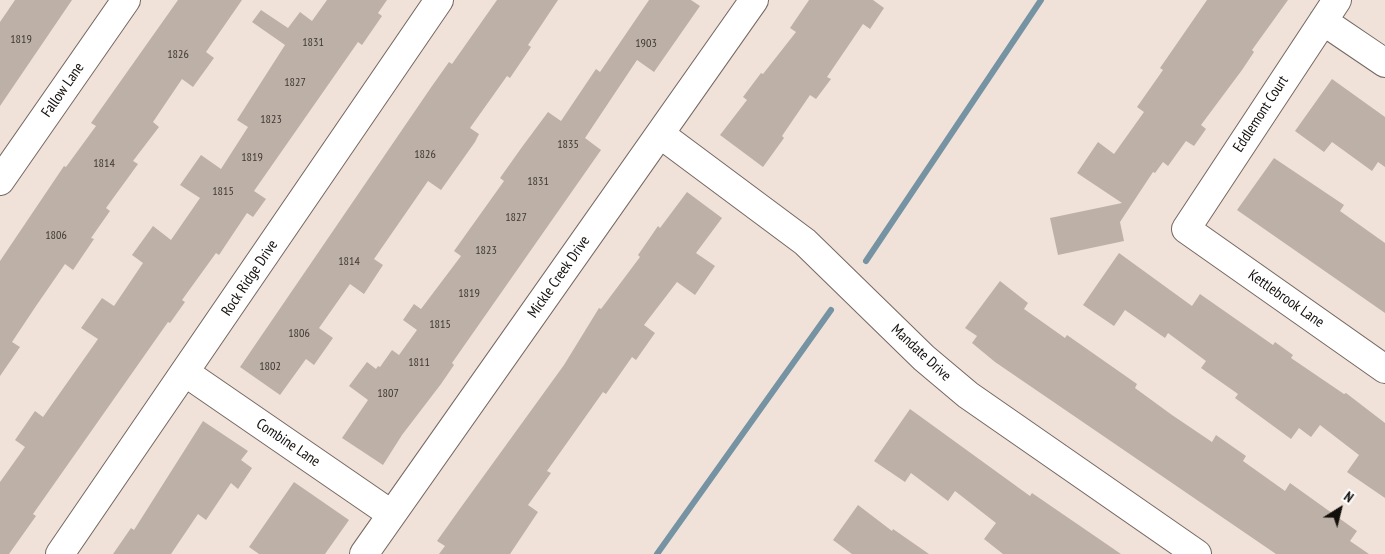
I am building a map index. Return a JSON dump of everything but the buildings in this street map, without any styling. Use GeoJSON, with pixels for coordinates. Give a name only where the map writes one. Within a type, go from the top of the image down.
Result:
{"type":"FeatureCollection","features":[{"type":"Feature","properties":{"kind":"street","name":"Fallow Lane"},"geometry":{"type":"LineString","coordinates":[[0,181],[126,0]]}},
{"type":"Feature","properties":{"kind":"street","name":"Rock Ridge Drive"},"geometry":{"type":"LineString","coordinates":[[60,554],[186,373],[439,0]]}},
{"type":"Feature","properties":{"kind":"street","name":"Mickle Creek Drive"},"geometry":{"type":"LineString","coordinates":[[364,554],[754,0]]}},
{"type":"Feature","properties":{"kind":"street"},"geometry":{"type":"LineString","coordinates":[[1330,11],[1385,64]]}},
{"type":"Feature","properties":{"kind":"street","name":"Eddlemont Court"},"geometry":{"type":"LineString","coordinates":[[1186,229],[1330,11]]}},
{"type":"Feature","properties":{"kind":"street","name":"Mandate Drive"},"geometry":{"type":"LineString","coordinates":[[660,134],[805,242],[924,358],[968,395],[1197,554]]}},
{"type":"Feature","properties":{"kind":"street","name":"Kettlebrook Lane"},"geometry":{"type":"LineString","coordinates":[[1186,229],[1385,369]]}},
{"type":"Feature","properties":{"kind":"street","name":"Combine Lane"},"geometry":{"type":"LineString","coordinates":[[186,373],[391,514]]}},
{"type":"Feature","properties":{"kind":"waterway"},"geometry":{"type":"LineString","coordinates":[[866,261],[1041,0]]}},
{"type":"Feature","properties":{"kind":"waterway"},"geometry":{"type":"LineString","coordinates":[[657,554],[831,310]]}}]}
